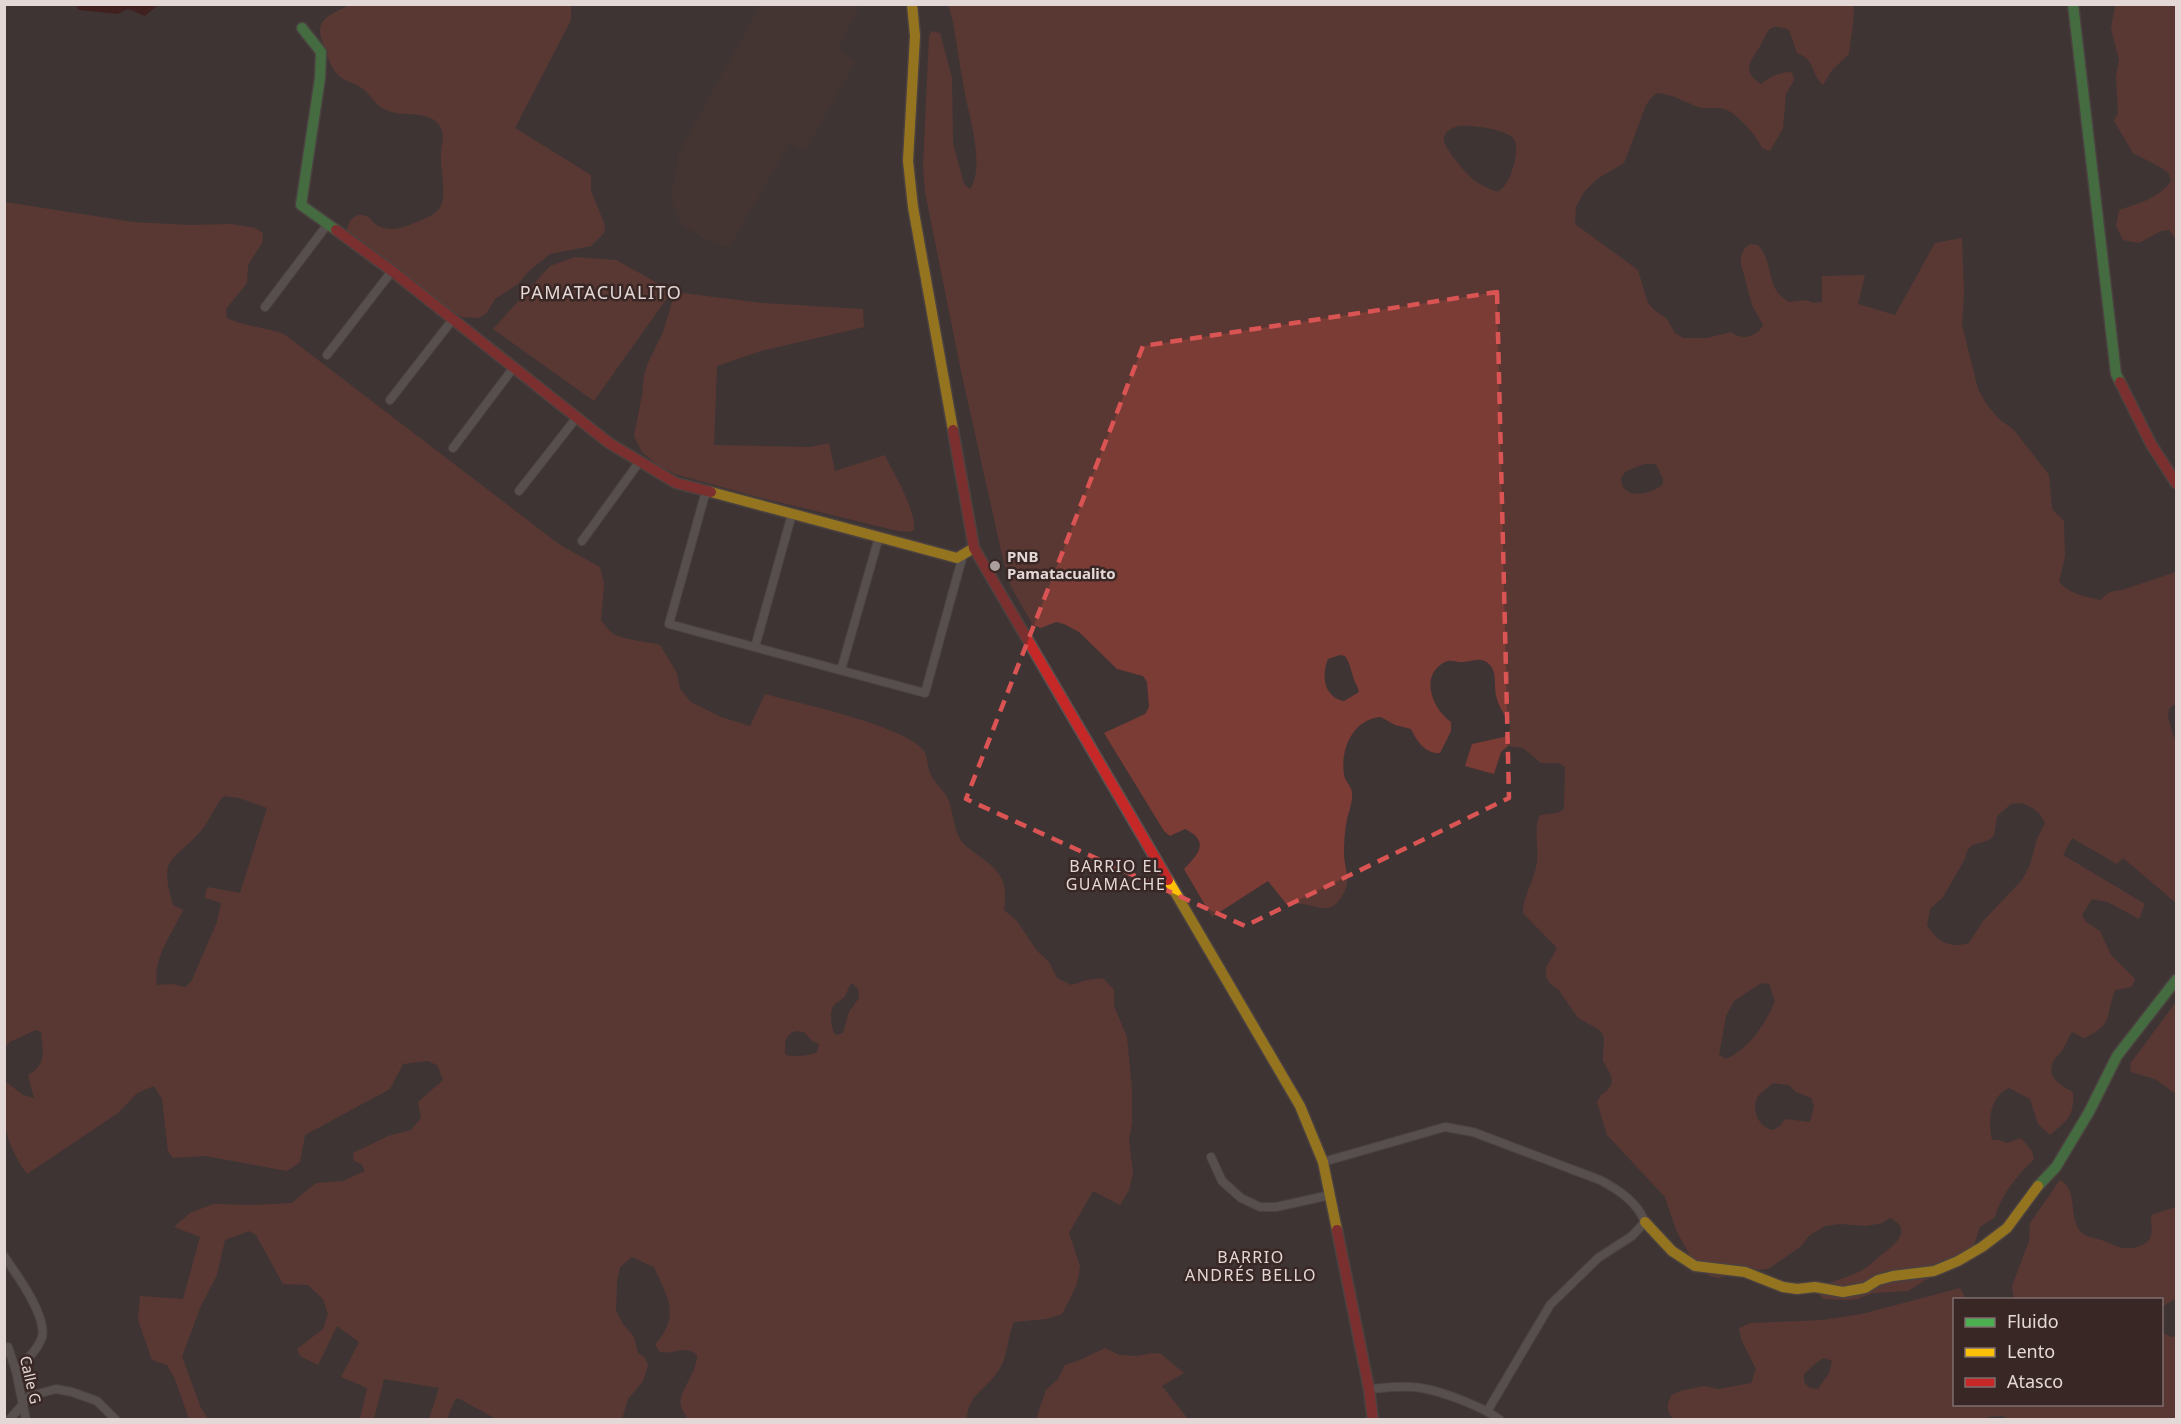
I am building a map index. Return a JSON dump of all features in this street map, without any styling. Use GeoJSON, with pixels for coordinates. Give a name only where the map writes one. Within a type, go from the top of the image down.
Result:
{"type":"FeatureCollection","features":[{"type":"Feature","properties":{"kind":"main road"},"geometry":{"type":"LineString","coordinates":[[912,4],[915,36],[908,161],[913,207],[974,548],[1300,1106],[1323,1162],[1370,1389],[1373,1419]]}},
{"type":"Feature","properties":{"kind":"main road"},"geometry":{"type":"LineString","coordinates":[[2073,4],[2116,374],[2133,413],[2176,483]]}},
{"type":"Feature","properties":{"kind":"main road"},"geometry":{"type":"LineString","coordinates":[[302,28],[321,51],[320,78],[301,205],[393,271],[609,443],[676,483],[957,558],[974,548]]}},
{"type":"Feature","properties":{"kind":"main road"},"geometry":{"type":"LineString","coordinates":[[1645,1222],[1672,1251],[1695,1266],[1745,1272],[1784,1287],[1815,1287],[1843,1292],[1865,1288],[1878,1280],[1893,1276],[1934,1271],[1950,1264],[1982,1247],[2007,1228],[2039,1185],[2056,1167],[2089,1112],[2117,1056],[2176,980]]}},
{"type":"Feature","properties":{"kind":"street"},"geometry":{"type":"LineString","coordinates":[[265,307],[327,225]]}},
{"type":"Feature","properties":{"kind":"street"},"geometry":{"type":"LineString","coordinates":[[327,355],[393,271]]}},
{"type":"Feature","properties":{"kind":"street"},"geometry":{"type":"LineString","coordinates":[[390,400],[453,319]]}},
{"type":"Feature","properties":{"kind":"street"},"geometry":{"type":"LineString","coordinates":[[453,448],[514,367]]}},
{"type":"Feature","properties":{"kind":"street"},"geometry":{"type":"LineString","coordinates":[[519,491],[577,417]]}},
{"type":"Feature","properties":{"kind":"street"},"geometry":{"type":"LineString","coordinates":[[582,541],[640,461]]}},
{"type":"Feature","properties":{"kind":"street"},"geometry":{"type":"LineString","coordinates":[[706,491],[669,624],[926,693],[963,555]]}},
{"type":"Feature","properties":{"kind":"street"},"geometry":{"type":"LineString","coordinates":[[755,647],[792,514]]}},
{"type":"Feature","properties":{"kind":"street"},"geometry":{"type":"LineString","coordinates":[[841,670],[879,537]]}},
{"type":"Feature","properties":{"kind":"street"},"geometry":{"type":"LineString","coordinates":[[1323,1162],[1445,1127],[1473,1132],[1600,1180],[1618,1190],[1641,1210],[1645,1222],[1632,1236],[1598,1258],[1550,1305],[1488,1410]]}},
{"type":"Feature","properties":{"kind":"street"},"geometry":{"type":"LineString","coordinates":[[1211,1157],[1222,1181],[1241,1198],[1260,1207],[1276,1207],[1329,1195]]}},
{"type":"Feature","properties":{"kind":"street"},"geometry":{"type":"LineString","coordinates":[[4,1256],[34,1305],[42,1335],[39,1344],[16,1371]]}},
{"type":"Feature","properties":{"kind":"street","name":"Calle G"},"geometry":{"type":"LineString","coordinates":[[8,1347],[16,1371],[26,1419]]}},
{"type":"Feature","properties":{"kind":"street"},"geometry":{"type":"LineString","coordinates":[[1370,1389],[1413,1386],[1488,1410],[1500,1419]]}},
{"type":"Feature","properties":{"kind":"street"},"geometry":{"type":"LineString","coordinates":[[9,1419],[30,1396],[56,1389],[97,1401],[116,1419]]}},
{"type":"Feature","properties":{"kind":"highlighted area"},"geometry":{"type":"Polygon","coordinates":[[[1497,292],[1509,798],[1245,926],[966,799],[1143,346],[1497,292]]]}},
{"type":"Feature","properties":{"kind":"shaded area"},"geometry":{"type":"Polygon","coordinates":[[[761,4],[861,5],[837,49],[856,61],[805,151],[790,142],[729,248],[703,238],[680,223],[671,198],[679,152],[761,4]]]}},
{"type":"Feature","properties":{"kind":"shaded area"},"geometry":{"type":"Polygon","coordinates":[[[75,5],[158,5],[145,16],[128,9],[117,14],[79,10],[75,5]]]}},
{"type":"Feature","properties":{"kind":"shaded area"},"geometry":{"type":"Polygon","coordinates":[[[349,5],[571,5],[571,20],[515,128],[591,175],[591,191],[605,225],[604,233],[591,246],[550,254],[529,271],[518,284],[495,299],[486,314],[478,318],[462,317],[446,308],[347,233],[350,222],[358,215],[367,216],[381,227],[394,229],[403,227],[433,214],[439,209],[443,198],[441,161],[443,134],[436,122],[424,116],[393,112],[383,108],[363,89],[339,76],[331,65],[322,42],[320,27],[326,18],[349,5]]]}},
{"type":"Feature","properties":{"kind":"shaded area"},"geometry":{"type":"Polygon","coordinates":[[[948,5],[1853,5],[1849,54],[1832,70],[1823,85],[1807,59],[1797,53],[1789,30],[1776,27],[1766,33],[1750,63],[1751,75],[1761,84],[1776,75],[1792,72],[1794,80],[1786,94],[1783,128],[1770,151],[1762,148],[1737,116],[1727,110],[1698,107],[1657,93],[1646,105],[1624,163],[1597,179],[1584,192],[1576,207],[1575,224],[1638,270],[1648,303],[1667,319],[1675,333],[1683,338],[1707,338],[1731,332],[1744,337],[1753,335],[1763,325],[1752,305],[1741,264],[1744,249],[1750,244],[1758,245],[1767,261],[1776,290],[1789,302],[1806,300],[1813,303],[1822,302],[1822,276],[1865,275],[1858,304],[1895,315],[1935,243],[1962,238],[1964,293],[1962,325],[1978,389],[1987,405],[2000,420],[2013,429],[2049,475],[2052,509],[2064,521],[2065,556],[2059,582],[2073,592],[2101,600],[2110,592],[2176,572],[2176,703],[2169,709],[2168,718],[2176,743],[2176,903],[2123,858],[2117,864],[2072,838],[2063,855],[2145,904],[2139,919],[2108,902],[2092,899],[2082,915],[2086,922],[2100,931],[2111,955],[2135,979],[2132,987],[2115,990],[2107,1019],[2100,1029],[2084,1038],[2072,1032],[2054,1060],[2051,1071],[2053,1076],[2055,1080],[2073,1092],[2073,1100],[2069,1117],[2050,1135],[2038,1124],[2030,1099],[2009,1088],[1997,1097],[1990,1118],[1992,1140],[2007,1143],[2021,1138],[2032,1151],[2034,1159],[2010,1186],[1995,1217],[1980,1227],[1972,1251],[1908,1291],[1873,1293],[1849,1300],[1824,1299],[1818,1294],[1820,1286],[1861,1271],[1891,1248],[1899,1238],[1901,1228],[1890,1218],[1882,1223],[1866,1226],[1841,1224],[1825,1226],[1810,1235],[1800,1247],[1768,1269],[1743,1271],[1718,1278],[1696,1267],[1676,1230],[1665,1197],[1607,1135],[1597,1102],[1612,1083],[1611,1075],[1603,1061],[1604,1037],[1600,1030],[1578,1018],[1558,989],[1550,984],[1546,977],[1546,968],[1557,948],[1523,913],[1537,862],[1538,820],[1540,815],[1557,813],[1564,809],[1565,767],[1559,763],[1541,763],[1523,748],[1508,746],[1501,752],[1494,774],[1465,766],[1472,744],[1504,737],[1510,731],[1510,723],[1497,699],[1492,667],[1486,662],[1480,660],[1447,661],[1432,675],[1430,683],[1434,701],[1438,709],[1451,722],[1451,731],[1440,753],[1430,752],[1422,746],[1411,729],[1395,725],[1381,717],[1363,723],[1350,737],[1343,765],[1352,795],[1344,839],[1347,883],[1336,904],[1326,908],[1301,904],[1288,906],[1268,881],[1212,917],[1184,869],[1198,853],[1200,843],[1198,838],[1185,829],[1170,836],[1164,831],[1104,733],[1145,714],[1149,707],[1147,682],[1143,676],[1117,669],[1079,632],[1064,624],[1056,622],[1041,628],[1033,625],[1011,587],[961,371],[925,192],[923,166],[929,36],[932,31],[940,33],[952,78],[953,143],[964,184],[970,189],[976,169],[975,143],[948,5]],[[1459,126],[1444,137],[1451,154],[1476,182],[1497,192],[1502,189],[1510,176],[1515,158],[1513,138],[1487,128],[1459,126]],[[1645,464],[1626,471],[1621,478],[1626,490],[1638,494],[1652,491],[1663,484],[1656,464],[1645,464]],[[1340,655],[1328,659],[1326,685],[1332,695],[1344,701],[1359,692],[1345,656],[1340,655]],[[2020,803],[2011,804],[1997,816],[1994,836],[1987,841],[1972,845],[1967,851],[1965,859],[1943,897],[1930,909],[1927,926],[1945,943],[1962,945],[1969,943],[1983,921],[2022,880],[2030,865],[2037,839],[2045,823],[2032,808],[2020,803]],[[1761,983],[1734,1001],[1726,1016],[1719,1055],[1726,1059],[1749,1042],[1767,1018],[1775,1001],[1769,984],[1761,983]],[[1773,1083],[1757,1097],[1755,1110],[1758,1119],[1768,1129],[1773,1130],[1780,1126],[1785,1119],[1810,1122],[1814,1106],[1811,1098],[1796,1092],[1789,1085],[1773,1083]]]}},
{"type":"Feature","properties":{"kind":"shaded area"},"geometry":{"type":"Polygon","coordinates":[[[2176,5],[2176,236],[2174,237],[2169,230],[2161,231],[2139,243],[2123,240],[2116,226],[2119,210],[2154,196],[2171,181],[2169,174],[2162,168],[2133,153],[2114,121],[2118,113],[2116,77],[2119,60],[2111,28],[2115,6],[2176,5]]]}},
{"type":"Feature","properties":{"kind":"shaded area"},"geometry":{"type":"Polygon","coordinates":[[[5,202],[133,222],[188,225],[231,224],[255,228],[263,233],[262,243],[248,265],[247,283],[226,309],[227,318],[284,334],[560,545],[600,567],[604,584],[601,620],[615,635],[660,645],[677,673],[680,689],[691,702],[721,717],[750,726],[765,694],[874,724],[913,742],[924,751],[930,773],[948,799],[962,842],[997,871],[1005,891],[1004,910],[1017,921],[1037,951],[1049,962],[1057,978],[1071,985],[1103,978],[1114,990],[1114,1006],[1127,1037],[1132,1089],[1132,1123],[1129,1140],[1133,1173],[1129,1190],[1120,1205],[1093,1191],[1069,1233],[1080,1266],[1077,1284],[1062,1314],[1046,1319],[1014,1322],[1002,1365],[970,1404],[967,1419],[688,1419],[681,1401],[697,1355],[689,1350],[660,1352],[655,1345],[668,1324],[670,1306],[654,1267],[632,1257],[620,1267],[616,1310],[623,1324],[634,1337],[638,1353],[645,1358],[648,1365],[643,1381],[628,1399],[622,1419],[496,1419],[458,1398],[454,1401],[447,1419],[429,1419],[439,1388],[384,1379],[374,1419],[360,1419],[367,1388],[341,1377],[359,1342],[337,1326],[318,1365],[300,1356],[297,1349],[323,1329],[328,1314],[323,1299],[308,1285],[283,1284],[256,1235],[249,1231],[225,1240],[217,1275],[200,1308],[182,1357],[201,1408],[208,1419],[189,1419],[175,1379],[167,1365],[152,1360],[138,1320],[140,1296],[183,1299],[200,1237],[174,1227],[190,1213],[213,1204],[292,1203],[316,1183],[343,1181],[365,1171],[361,1164],[354,1161],[353,1153],[388,1136],[411,1130],[421,1118],[418,1102],[443,1080],[437,1065],[428,1061],[403,1064],[390,1089],[305,1135],[300,1162],[287,1171],[205,1156],[173,1158],[168,1151],[162,1099],[154,1086],[137,1093],[118,1113],[27,1174],[13,1150],[6,1130],[5,1081],[23,1095],[34,1098],[28,1075],[41,1062],[43,1051],[41,1032],[36,1030],[10,1042],[4,1048],[5,202]],[[224,796],[204,827],[172,859],[168,866],[167,875],[173,905],[183,910],[160,955],[156,975],[157,985],[172,984],[185,987],[191,982],[217,922],[221,903],[205,898],[207,887],[240,893],[267,808],[239,798],[224,796]],[[852,983],[844,997],[835,1004],[831,1011],[832,1027],[837,1035],[843,1033],[849,1012],[859,998],[858,989],[852,983]],[[792,1032],[786,1040],[785,1054],[801,1056],[817,1052],[819,1044],[812,1041],[804,1032],[792,1032]]]}},
{"type":"Feature","properties":{"kind":"shaded area"},"geometry":{"type":"Polygon","coordinates":[[[575,257],[616,260],[672,291],[594,401],[493,329],[550,266],[575,257]]]}},
{"type":"Feature","properties":{"kind":"shaded area"},"geometry":{"type":"Polygon","coordinates":[[[676,294],[762,303],[863,309],[864,327],[761,351],[717,366],[714,445],[810,447],[829,443],[835,471],[885,455],[912,512],[914,530],[898,531],[675,474],[657,465],[642,452],[634,436],[644,376],[663,332],[673,299],[676,294]]]}},
{"type":"Feature","properties":{"kind":"shaded area"},"geometry":{"type":"Polygon","coordinates":[[[2176,1002],[2176,1094],[2155,1079],[2131,1072],[2130,1064],[2176,1002]]]}},
{"type":"Feature","properties":{"kind":"shaded area"},"geometry":{"type":"Polygon","coordinates":[[[2060,1180],[2069,1190],[2075,1220],[2082,1233],[2122,1248],[2140,1246],[2145,1243],[2152,1233],[2151,1215],[2176,1207],[2176,1300],[2163,1306],[2163,1298],[2014,1298],[2012,1286],[2029,1241],[2030,1223],[2060,1180]]]}},
{"type":"Feature","properties":{"kind":"shaded area"},"geometry":{"type":"Polygon","coordinates":[[[1960,1288],[1965,1298],[1953,1298],[1953,1406],[2163,1406],[2163,1333],[2176,1336],[2176,1419],[2011,1420],[2003,1416],[1987,1417],[1985,1420],[1673,1420],[1668,1411],[1668,1403],[1672,1395],[1680,1391],[1704,1386],[1719,1389],[1751,1383],[1756,1369],[1741,1339],[1739,1328],[1751,1323],[1823,1320],[1862,1314],[1960,1288]],[[1824,1358],[1804,1374],[1804,1382],[1810,1388],[1818,1389],[1829,1373],[1832,1361],[1824,1358]]]}},
{"type":"Feature","properties":{"kind":"shaded area"},"geometry":{"type":"Polygon","coordinates":[[[1105,1348],[1119,1355],[1161,1354],[1184,1373],[1162,1386],[1188,1419],[1036,1419],[1046,1390],[1058,1379],[1065,1365],[1105,1348]]]}},
{"type":"Feature","properties":{"kind":"traffic: fast"},"geometry":{"type":"LineString","coordinates":[[2073,4],[2116,374],[2120,382]]}},
{"type":"Feature","properties":{"kind":"traffic: fast"},"geometry":{"type":"LineString","coordinates":[[302,28],[321,52],[320,78],[301,205],[336,230]]}},
{"type":"Feature","properties":{"kind":"traffic: fast"},"geometry":{"type":"LineString","coordinates":[[2038,1186],[2056,1167],[2089,1112],[2117,1056],[2176,980]]}},
{"type":"Feature","properties":{"kind":"traffic: slow"},"geometry":{"type":"LineString","coordinates":[[912,4],[915,36],[908,161],[913,207],[953,430]]}},
{"type":"Feature","properties":{"kind":"traffic: slow"},"geometry":{"type":"LineString","coordinates":[[711,492],[957,558],[974,548]]}},
{"type":"Feature","properties":{"kind":"traffic: slow"},"geometry":{"type":"LineString","coordinates":[[1168,880],[1300,1106],[1323,1162],[1337,1230]]}},
{"type":"Feature","properties":{"kind":"traffic: slow"},"geometry":{"type":"LineString","coordinates":[[1645,1222],[1672,1251],[1695,1266],[1745,1272],[1783,1287],[1797,1289],[1815,1287],[1843,1292],[1865,1288],[1878,1280],[1893,1276],[1934,1271],[1958,1261],[2007,1228],[2038,1186]]}},
{"type":"Feature","properties":{"kind":"traffic: jam"},"geometry":{"type":"LineString","coordinates":[[336,230],[392,271],[609,443],[676,483],[711,492]]}},
{"type":"Feature","properties":{"kind":"traffic: jam"},"geometry":{"type":"LineString","coordinates":[[2120,382],[2151,444],[2176,483]]}},
{"type":"Feature","properties":{"kind":"traffic: jam"},"geometry":{"type":"LineString","coordinates":[[953,430],[974,548],[1168,880]]}},
{"type":"Feature","properties":{"kind":"traffic: jam"},"geometry":{"type":"LineString","coordinates":[[1337,1230],[1369,1389],[1373,1420]]}},
{"type":"Feature","properties":{"kind":"place","name":"PNB Pamatacualito"},"geometry":{"type":"Point","coordinates":[995,566]}},
{"type":"Feature","properties":{"kind":"district","name":"PAMATACUALITO"},"geometry":{"type":"Point","coordinates":[601,293]}},
{"type":"Feature","properties":{"kind":"district","name":"BARRIO EL GUAMACHE"},"geometry":{"type":"Point","coordinates":[1116,875]}},
{"type":"Feature","properties":{"kind":"district","name":"BARRIO ANDRÉS BELLO"},"geometry":{"type":"Point","coordinates":[1251,1266]}}]}
